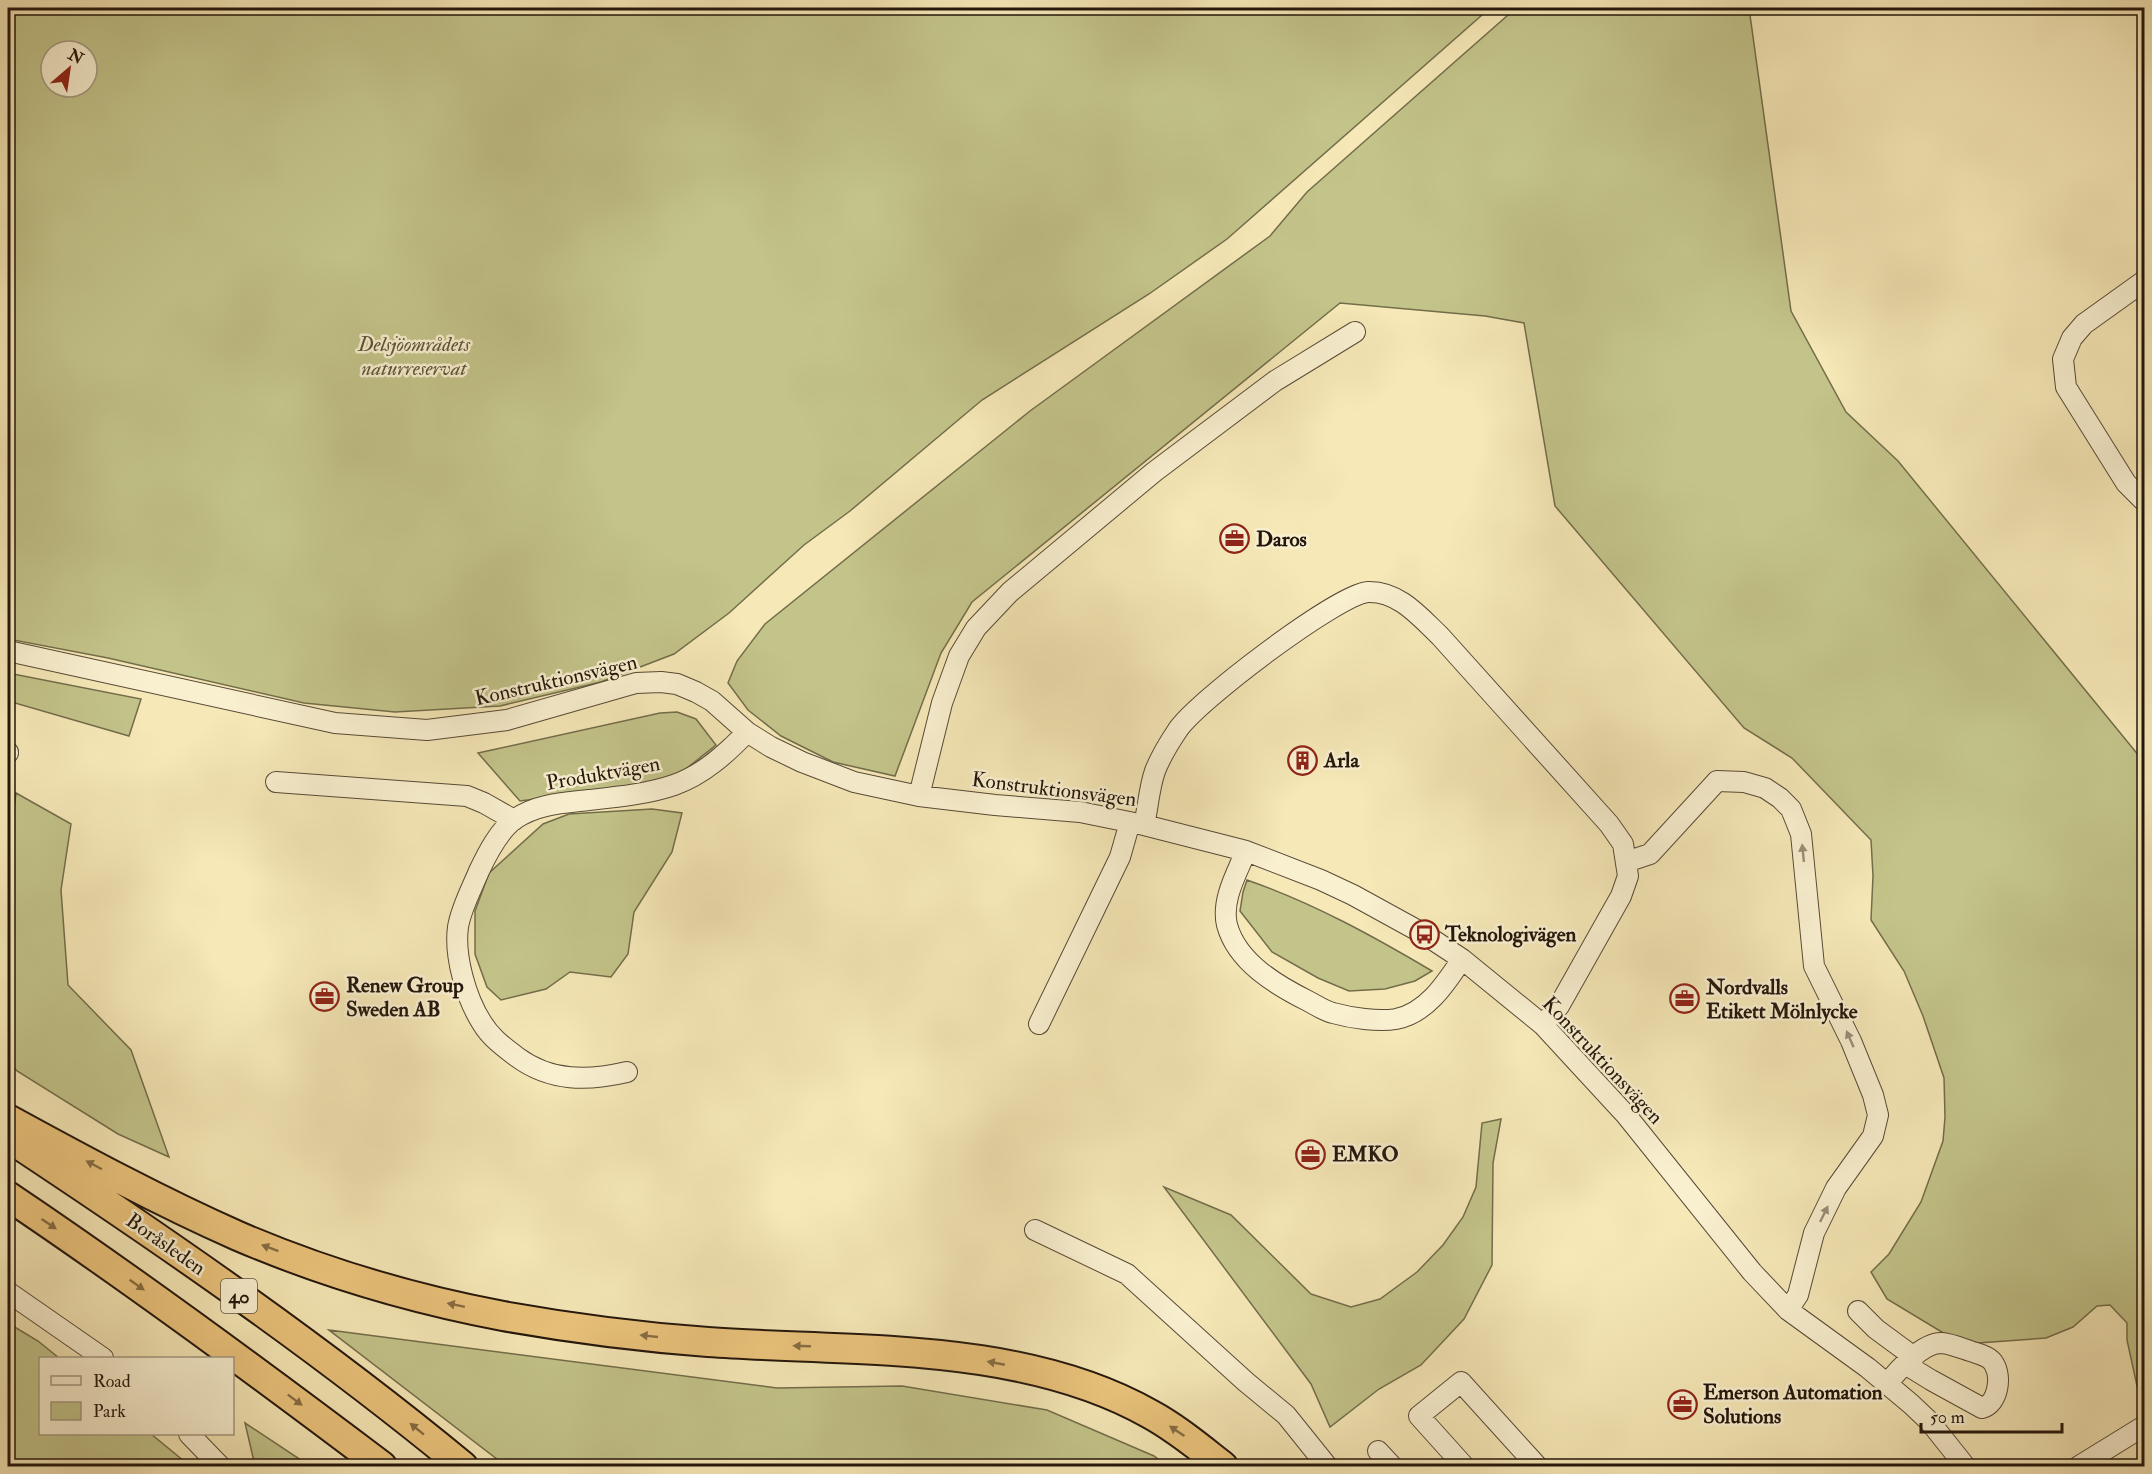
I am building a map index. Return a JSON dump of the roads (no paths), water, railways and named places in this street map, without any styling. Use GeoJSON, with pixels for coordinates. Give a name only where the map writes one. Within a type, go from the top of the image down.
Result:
{"type":"FeatureCollection","features":[{"type":"Feature","properties":{"kind":"highway"},"geometry":{"type":"LineString","coordinates":[[8,1119],[141,1190],[240,1236],[327,1269],[419,1297],[503,1316],[588,1329],[707,1342],[871,1349],[994,1362],[1053,1376],[1106,1393],[1150,1414],[1197,1445],[1223,1467]]}},
{"type":"Feature","properties":{"kind":"highway","name":"Boråsleden"},"geometry":{"type":"LineString","coordinates":[[8,1137],[118,1210],[258,1309],[416,1428],[463,1467]]}},
{"type":"Feature","properties":{"kind":"highway","name":"40"},"geometry":{"type":"LineString","coordinates":[[8,1196],[225,1347],[382,1467]]}},
{"type":"Feature","properties":{"kind":"street"},"geometry":{"type":"LineString","coordinates":[[2145,281],[2084,324],[2072,338],[2062,359],[2066,387],[2126,483],[2145,501]]}},
{"type":"Feature","properties":{"kind":"street"},"geometry":{"type":"LineString","coordinates":[[919,796],[942,703],[959,656],[983,620],[1010,592],[1154,472],[1275,381],[1355,332]]}},
{"type":"Feature","properties":{"kind":"street"},"geometry":{"type":"LineString","coordinates":[[1039,1024],[1137,824],[1155,771],[1178,728],[1224,685],[1315,617],[1348,597],[1368,592],[1389,595],[1412,608],[1440,636],[1609,824],[1623,844],[1628,876],[1621,896],[1559,1006],[1543,1025]]}},
{"type":"Feature","properties":{"kind":"street","name":"Konstruktionsvägen"},"geometry":{"type":"LineString","coordinates":[[8,651],[335,723],[427,730],[507,720],[636,683],[677,684],[712,701],[747,732],[792,757],[854,782],[919,796],[1080,812],[1246,851],[1321,880],[1410,926],[1462,959],[1543,1025],[1626,1115],[1746,1264],[1788,1310],[1887,1384],[1930,1422],[1965,1467]]}},
{"type":"Feature","properties":{"kind":"street","name":"Produktvägen"},"geometry":{"type":"LineString","coordinates":[[627,1072],[600,1078],[573,1078],[550,1073],[521,1060],[498,1043],[481,1023],[467,990],[460,966],[458,926],[483,862],[501,833],[514,820],[547,805],[675,785],[716,762],[747,732]]}},
{"type":"Feature","properties":{"kind":"street"},"geometry":{"type":"LineString","coordinates":[[1626,862],[1650,854],[1717,781],[1744,782],[1765,788],[1791,809],[1801,834],[1814,966],[1851,1041],[1873,1095],[1878,1115],[1873,1136],[1836,1188],[1814,1233],[1798,1295],[1788,1310]]}},
{"type":"Feature","properties":{"kind":"street"},"geometry":{"type":"LineString","coordinates":[[276,782],[467,796],[484,802],[514,820]]}},
{"type":"Feature","properties":{"kind":"street"},"geometry":{"type":"LineString","coordinates":[[1246,851],[1226,901],[1227,925],[1240,951],[1262,974],[1331,1013],[1370,1019],[1396,1019],[1423,1008],[1451,977],[1462,959]]}},
{"type":"Feature","properties":{"kind":"street"},"geometry":{"type":"LineString","coordinates":[[1035,1230],[1127,1274],[1286,1415],[1327,1467]]}},
{"type":"Feature","properties":{"kind":"street"},"geometry":{"type":"LineString","coordinates":[[8,1292],[100,1357]]}},
{"type":"Feature","properties":{"kind":"street"},"geometry":{"type":"LineString","coordinates":[[1858,1311],[1910,1360],[1887,1384]]}},
{"type":"Feature","properties":{"kind":"street"},"geometry":{"type":"LineString","coordinates":[[1464,1467],[1419,1416],[1461,1382],[1537,1467]]}},
{"type":"Feature","properties":{"kind":"street"},"geometry":{"type":"LineString","coordinates":[[2079,1467],[2145,1426]]}},
{"type":"Feature","properties":{"kind":"street"},"geometry":{"type":"LineString","coordinates":[[190,1435],[220,1467]]}},
{"type":"Feature","properties":{"kind":"street"},"geometry":{"type":"LineString","coordinates":[[1378,1451],[1392,1467]]}},
{"type":"Feature","properties":{"kind":"place","name":"Daros"},"geometry":{"type":"Point","coordinates":[1235,539]}},
{"type":"Feature","properties":{"kind":"place","name":"Arla"},"geometry":{"type":"Point","coordinates":[1303,760]}},
{"type":"Feature","properties":{"kind":"place","name":"Teknologivägen"},"geometry":{"type":"Point","coordinates":[1424,934]}},
{"type":"Feature","properties":{"kind":"place","name":"Renew Group Sweden AB"},"geometry":{"type":"Point","coordinates":[325,997]}},
{"type":"Feature","properties":{"kind":"place","name":"Nordvalls Etikett Mölnlycke"},"geometry":{"type":"Point","coordinates":[1685,999]}},
{"type":"Feature","properties":{"kind":"place","name":"EMKO"},"geometry":{"type":"Point","coordinates":[1311,1154]}},
{"type":"Feature","properties":{"kind":"place","name":"Emerson Automation Solutions"},"geometry":{"type":"Point","coordinates":[1682,1404]}},
{"type":"Feature","properties":{"kind":"park label","name":"Delsjöområdets naturreservat"},"geometry":{"type":"Point","coordinates":[414,356]}}]}
